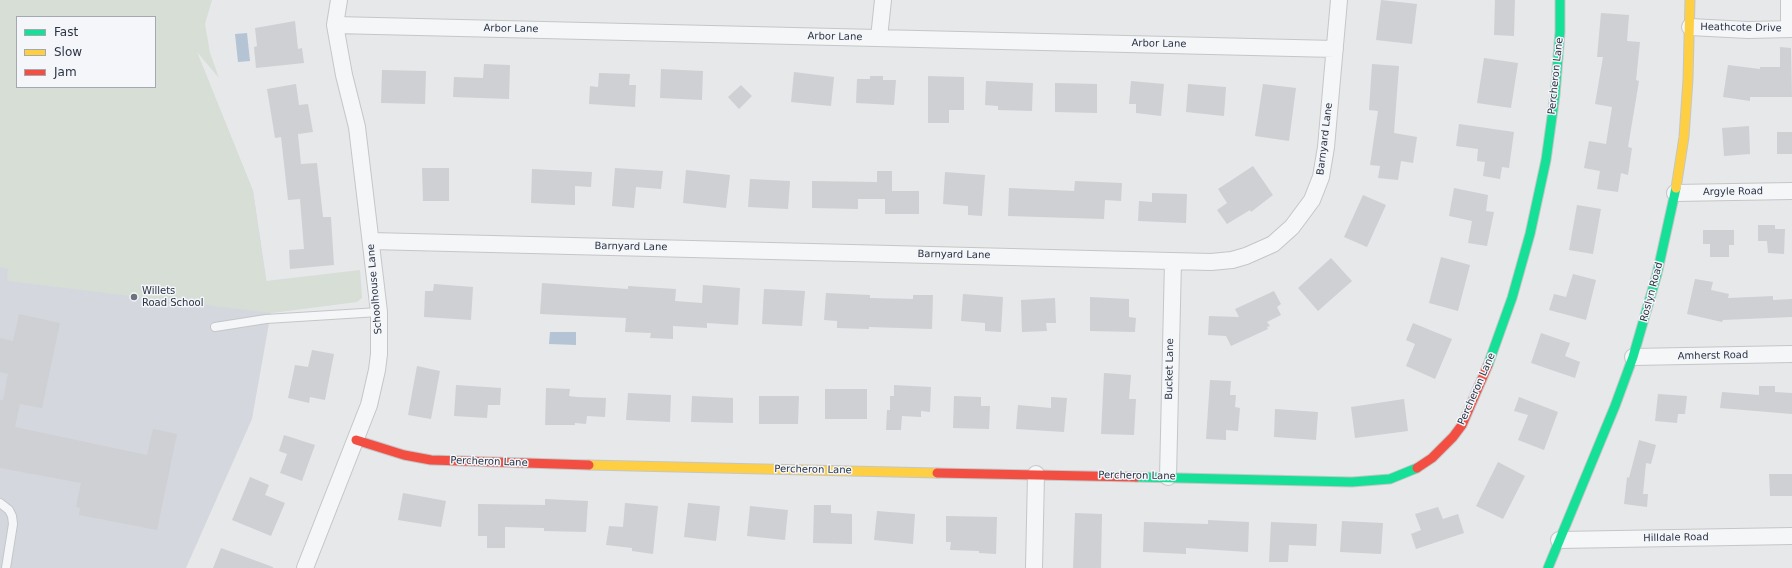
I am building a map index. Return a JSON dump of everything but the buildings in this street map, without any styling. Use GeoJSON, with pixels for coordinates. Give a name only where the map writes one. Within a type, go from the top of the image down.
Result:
{"type":"FeatureCollection","features":[{"type":"Feature","properties":{"kind":"street","name":"Schoolhouse Lane"},"geometry":{"type":"LineString","coordinates":[[305,568],[356,440],[371,398],[377,370],[380,338],[379,312],[357,127],[344,75],[335,25],[339,0]]}},
{"type":"Feature","properties":{"kind":"street"},"geometry":{"type":"LineString","coordinates":[[879,38],[883,0]]}},
{"type":"Feature","properties":{"kind":"street","name":"Barnyard Lane"},"geometry":{"type":"LineString","coordinates":[[371,241],[1211,262],[1232,260],[1246,256],[1273,244],[1292,227],[1312,200],[1321,177],[1326,147],[1339,0]]}},
{"type":"Feature","properties":{"kind":"street","name":"Percheron Lane"},"geometry":{"type":"LineString","coordinates":[[356,440],[404,455],[432,460],[470,462],[1352,482],[1390,479],[1412,471],[1432,458],[1462,425],[1488,366],[1512,298],[1530,234],[1546,160],[1555,95],[1560,32],[1560,0]]}},
{"type":"Feature","properties":{"kind":"street","name":"Roslyn Road"},"geometry":{"type":"LineString","coordinates":[[1548,568],[1615,406],[1633,357],[1657,274],[1675,193],[1684,137],[1690,0]]}},
{"type":"Feature","properties":{"kind":"street"},"geometry":{"type":"LineString","coordinates":[[1789,0],[1791,29]]}},
{"type":"Feature","properties":{"kind":"street","name":"Arbor Lane"},"geometry":{"type":"LineString","coordinates":[[335,25],[1335,49]]}},
{"type":"Feature","properties":{"kind":"street","name":"Heathcote Drive"},"geometry":{"type":"LineString","coordinates":[[1690,27],[1748,30],[1791,29]]}},
{"type":"Feature","properties":{"kind":"street","name":"Argyle Road"},"geometry":{"type":"LineString","coordinates":[[1675,193],[1792,191]]}},
{"type":"Feature","properties":{"kind":"street","name":"Bucket Lane"},"geometry":{"type":"LineString","coordinates":[[1168,477],[1173,261]]}},
{"type":"Feature","properties":{"kind":"street","name":"Amherst Road"},"geometry":{"type":"LineString","coordinates":[[1633,357],[1792,354]]}},
{"type":"Feature","properties":{"kind":"street"},"geometry":{"type":"LineString","coordinates":[[1034,568],[1036,474]]}},
{"type":"Feature","properties":{"kind":"street","name":"Hilldale Road"},"geometry":{"type":"LineString","coordinates":[[1559,540],[1792,536]]}},
{"type":"Feature","properties":{"kind":"lane"},"geometry":{"type":"LineString","coordinates":[[215,327],[266,319],[379,312]]}},
{"type":"Feature","properties":{"kind":"lane"},"geometry":{"type":"LineString","coordinates":[[0,503],[12,516],[14,524],[6,568]]}},
{"type":"Feature","properties":{"kind":"shaded area"},"geometry":{"type":"Polygon","coordinates":[[[0,0],[212,0],[205,24],[210,53],[219,78],[197,52],[253,191],[266,281],[360,270],[362,298],[357,302],[272,313],[7,281],[8,269],[0,267],[0,0]]]}},
{"type":"Feature","properties":{"kind":"shaded area","name":"Willets Road School"},"geometry":{"type":"Polygon","coordinates":[[[181,13],[253,191],[271,312],[252,419],[186,568],[0,568],[0,33],[16,88],[156,88],[156,17],[181,13]]]}},
{"type":"Feature","properties":{"kind":"water"},"geometry":{"type":"Polygon","coordinates":[[[247,33],[250,61],[238,62],[235,34],[247,33]]]}},
{"type":"Feature","properties":{"kind":"water"},"geometry":{"type":"Polygon","coordinates":[[[550,332],[576,332],[576,345],[549,344],[550,332]]]}},
{"type":"Feature","properties":{"kind":"traffic: fast"},"geometry":{"type":"LineString","coordinates":[[1488,365],[1512,298],[1530,234],[1546,160],[1555,95],[1560,32],[1560,0]]}},
{"type":"Feature","properties":{"kind":"traffic: fast"},"geometry":{"type":"LineString","coordinates":[[1548,568],[1615,406],[1633,357],[1657,274],[1676,188]]}},
{"type":"Feature","properties":{"kind":"traffic: fast"},"geometry":{"type":"LineString","coordinates":[[1136,477],[1352,482],[1390,479],[1417,468]]}},
{"type":"Feature","properties":{"kind":"traffic: slow"},"geometry":{"type":"LineString","coordinates":[[1676,188],[1684,137],[1688,79],[1690,0]]}},
{"type":"Feature","properties":{"kind":"traffic: slow"},"geometry":{"type":"LineString","coordinates":[[589,465],[937,473]]}},
{"type":"Feature","properties":{"kind":"traffic: jam"},"geometry":{"type":"LineString","coordinates":[[1417,468],[1432,458],[1453,437],[1462,425],[1488,365]]}},
{"type":"Feature","properties":{"kind":"traffic: jam"},"geometry":{"type":"LineString","coordinates":[[356,440],[404,455],[431,460],[589,465]]}},
{"type":"Feature","properties":{"kind":"traffic: jam"},"geometry":{"type":"LineString","coordinates":[[937,473],[1136,477]]}},
{"type":"Feature","properties":{"kind":"place","name":"Willets Road School"},"geometry":{"type":"Point","coordinates":[134,297]}}]}
